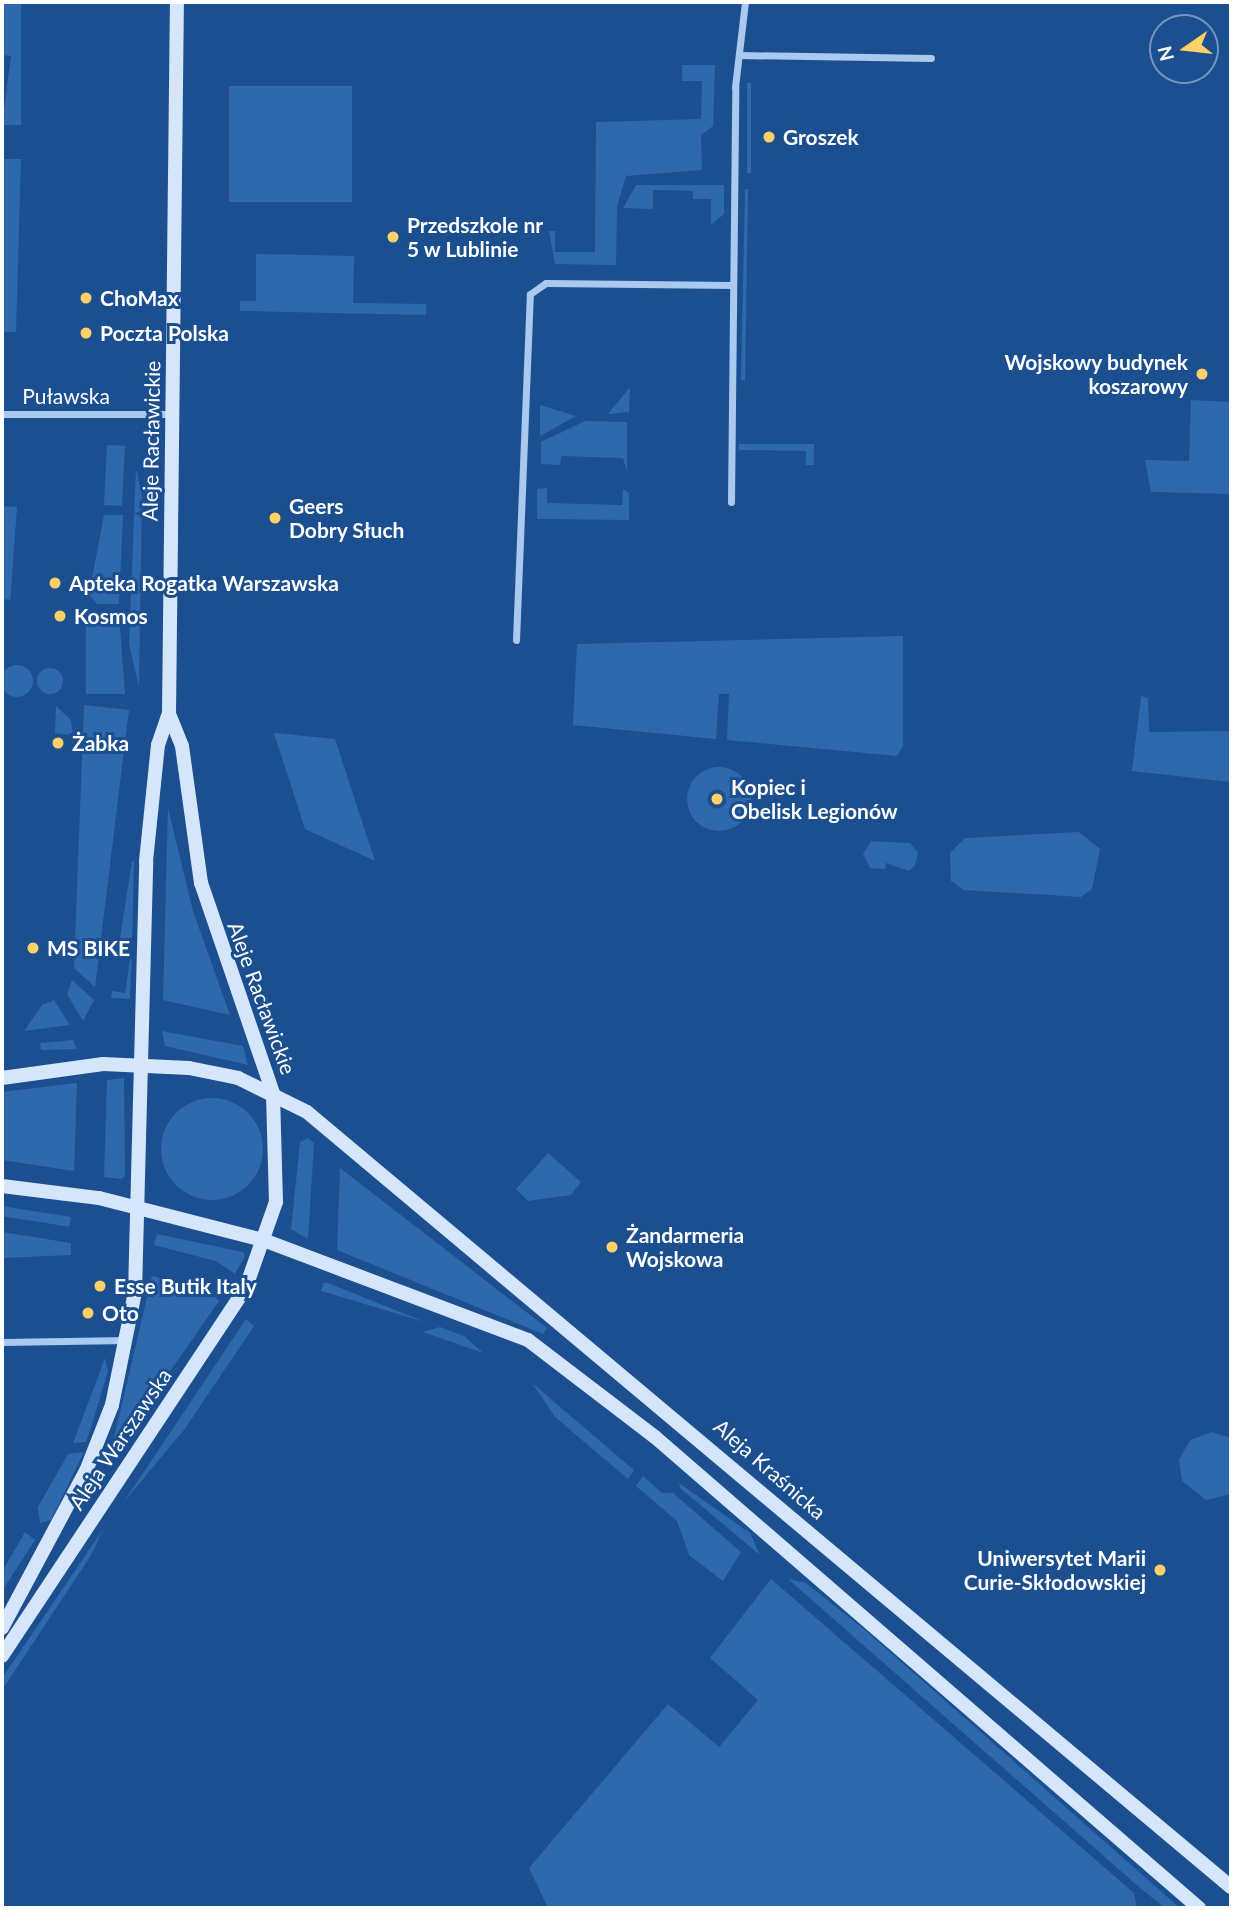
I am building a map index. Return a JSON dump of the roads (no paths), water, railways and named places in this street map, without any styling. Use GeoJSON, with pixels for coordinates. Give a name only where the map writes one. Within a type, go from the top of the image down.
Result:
{"type":"FeatureCollection","features":[{"type":"Feature","properties":{"kind":"main road","name":"Aleje Racławickie"},"geometry":{"type":"LineString","coordinates":[[139,1207],[146,861],[158,745],[169,713],[177,2]]}},
{"type":"Feature","properties":{"kind":"main road","name":"Aleje Racławickie"},"geometry":{"type":"LineString","coordinates":[[169,713],[182,746],[199,874],[274,1093],[279,1167],[266,1241]]}},
{"type":"Feature","properties":{"kind":"main road","name":"Aleja Kraśnicka"},"geometry":{"type":"LineString","coordinates":[[2,1078],[140,1066],[222,1073],[274,1093],[326,1126],[705,1440],[1231,1887]]}},
{"type":"Feature","properties":{"kind":"main road"},"geometry":{"type":"LineString","coordinates":[[2,1186],[139,1207],[266,1241],[477,1317],[569,1366],[1199,1908]]}},
{"type":"Feature","properties":{"kind":"main road","name":"Aleja Warszawska"},"geometry":{"type":"LineString","coordinates":[[2,1628],[86,1471],[128,1340],[139,1207]]}},
{"type":"Feature","properties":{"kind":"main road","name":"Aleja Warszawska"},"geometry":{"type":"LineString","coordinates":[[2,1656],[246,1287],[266,1241]]}},
{"type":"Feature","properties":{"kind":"street"},"geometry":{"type":"LineString","coordinates":[[731,502],[739,55],[745,2]]}},
{"type":"Feature","properties":{"kind":"street"},"geometry":{"type":"LineString","coordinates":[[739,55],[931,58]]}},
{"type":"Feature","properties":{"kind":"street"},"geometry":{"type":"LineString","coordinates":[[516,640],[530,295],[546,283],[733,285]]}},
{"type":"Feature","properties":{"kind":"street","name":"Puławska"},"geometry":{"type":"LineString","coordinates":[[2,414],[173,414]]}},
{"type":"Feature","properties":{"kind":"street"},"geometry":{"type":"LineString","coordinates":[[2,1342],[128,1340]]}},
{"type":"Feature","properties":{"kind":"place","name":"Groszek"},"geometry":{"type":"Point","coordinates":[769,137]}},
{"type":"Feature","properties":{"kind":"place","name":"Przedszkole nr 5 w Lublinie"},"geometry":{"type":"Point","coordinates":[393,237]}},
{"type":"Feature","properties":{"kind":"place","name":"ChoMax"},"geometry":{"type":"Point","coordinates":[86,298]}},
{"type":"Feature","properties":{"kind":"place","name":"Poczta Polska"},"geometry":{"type":"Point","coordinates":[86,333]}},
{"type":"Feature","properties":{"kind":"place","name":"Wojskowy budynek koszarowy"},"geometry":{"type":"Point","coordinates":[1202,374]}},
{"type":"Feature","properties":{"kind":"place","name":"Geers Dobry Słuch"},"geometry":{"type":"Point","coordinates":[275,518]}},
{"type":"Feature","properties":{"kind":"place","name":"Apteka Rogatka Warszawska"},"geometry":{"type":"Point","coordinates":[55,583]}},
{"type":"Feature","properties":{"kind":"place","name":"Kosmos"},"geometry":{"type":"Point","coordinates":[60,616]}},
{"type":"Feature","properties":{"kind":"place","name":"Żabka"},"geometry":{"type":"Point","coordinates":[58,743]}},
{"type":"Feature","properties":{"kind":"place","name":"Kopiec i Obelisk Legionów"},"geometry":{"type":"Point","coordinates":[717,799]}},
{"type":"Feature","properties":{"kind":"place","name":"MS BIKE"},"geometry":{"type":"Point","coordinates":[33,948]}},
{"type":"Feature","properties":{"kind":"place","name":"Żandarmeria Wojskowa"},"geometry":{"type":"Point","coordinates":[612,1247]}},
{"type":"Feature","properties":{"kind":"place","name":"Esse Butik Italy"},"geometry":{"type":"Point","coordinates":[100,1286]}},
{"type":"Feature","properties":{"kind":"place","name":"Oto"},"geometry":{"type":"Point","coordinates":[88,1313]}},
{"type":"Feature","properties":{"kind":"place","name":"Uniwersytet Marii Curie-Skłodowskiej"},"geometry":{"type":"Point","coordinates":[1160,1570]}}]}
